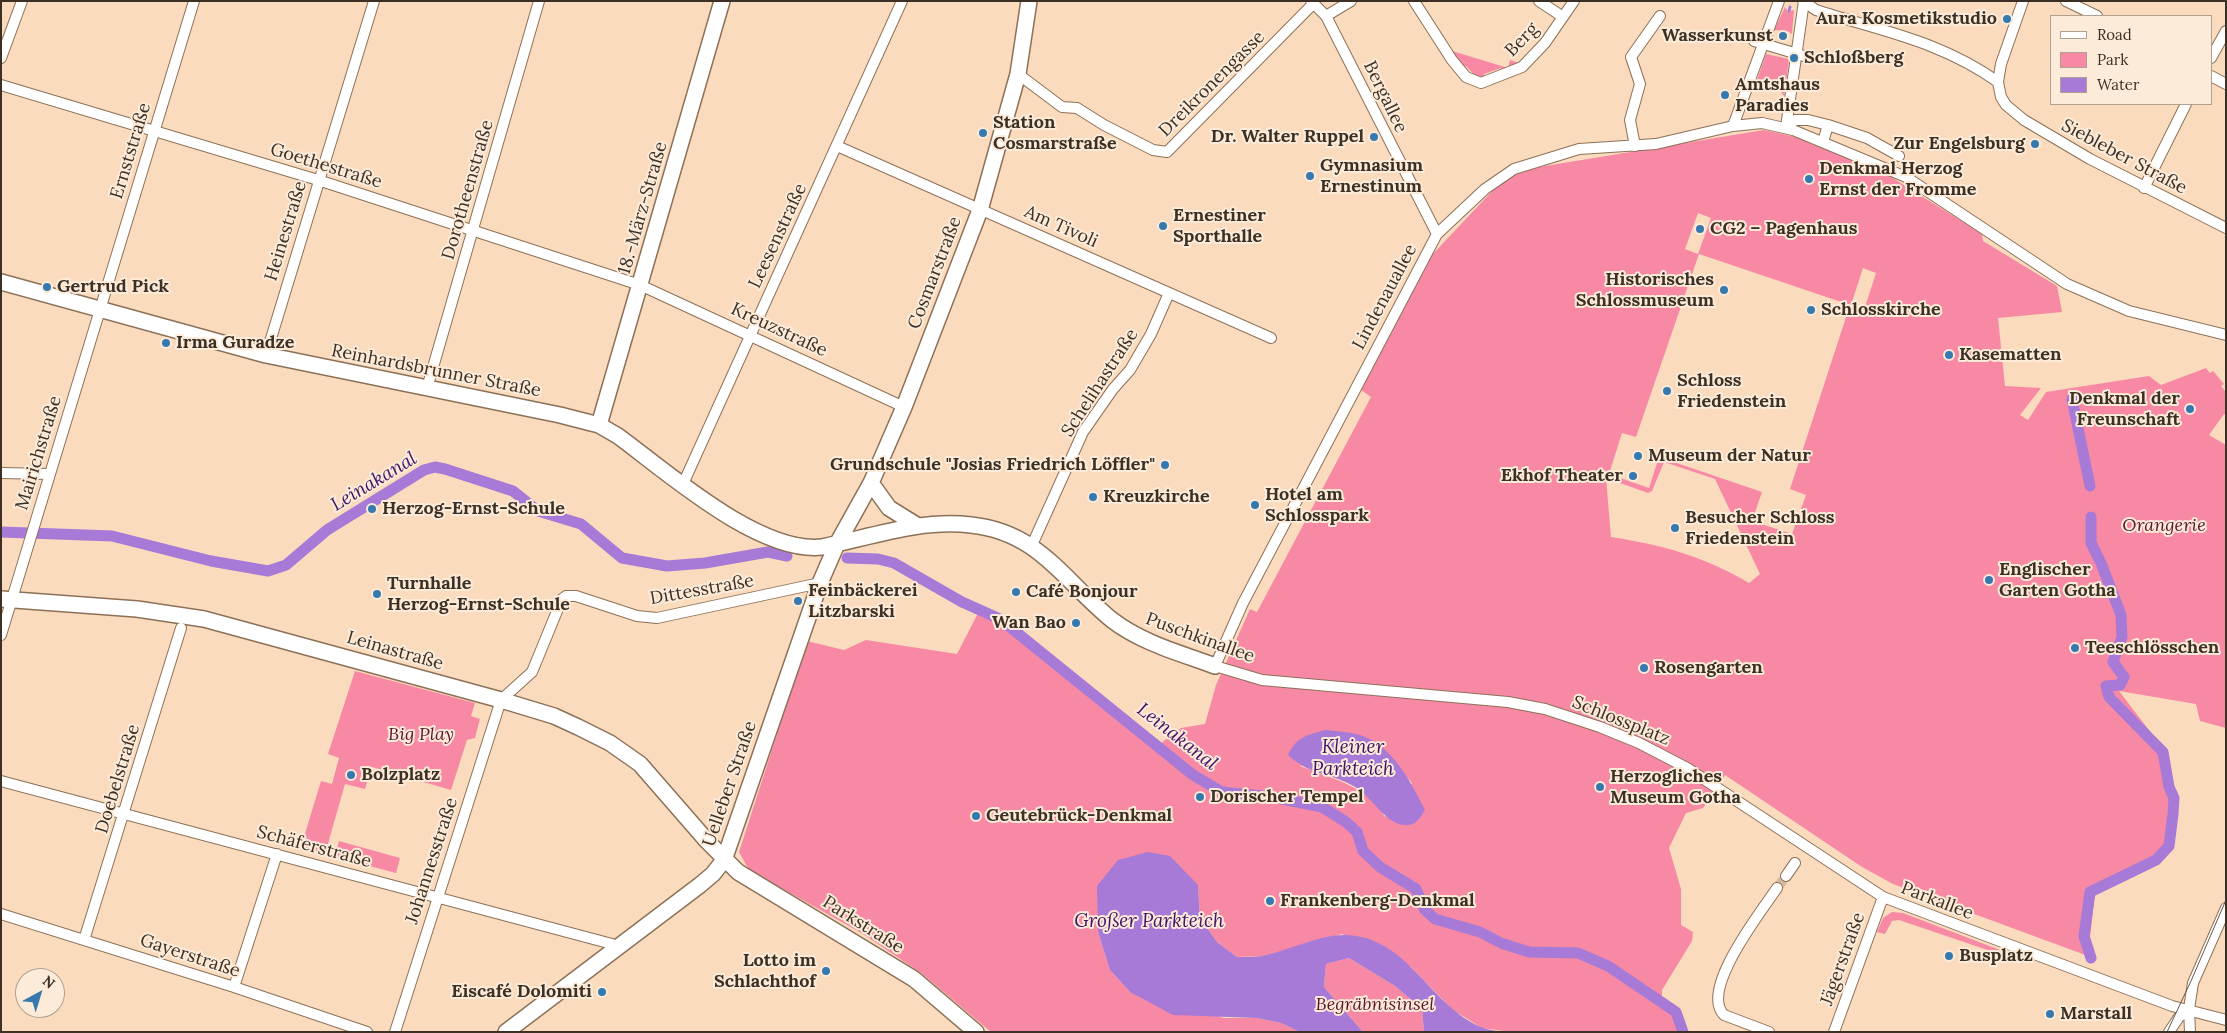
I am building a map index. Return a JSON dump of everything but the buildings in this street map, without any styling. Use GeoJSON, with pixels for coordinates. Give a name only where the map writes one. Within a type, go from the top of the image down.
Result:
{"type":"FeatureCollection","features":[{"type":"Feature","properties":{"kind":"street"},"geometry":{"type":"LineString","coordinates":[[1,58],[22,1]]}},
{"type":"Feature","properties":{"kind":"street","name":"Ernststraße"},"geometry":{"type":"LineString","coordinates":[[100,310],[194,1]]}},
{"type":"Feature","properties":{"kind":"street","name":"Heinestraße"},"geometry":{"type":"LineString","coordinates":[[266,355],[374,1]]}},
{"type":"Feature","properties":{"kind":"street","name":"Dorotheenstraße"},"geometry":{"type":"LineString","coordinates":[[427,388],[539,1]]}},
{"type":"Feature","properties":{"kind":"street","name":"18.-März-Straße"},"geometry":{"type":"LineString","coordinates":[[599,425],[722,1]]}},
{"type":"Feature","properties":{"kind":"street","name":"Leesenstraße"},"geometry":{"type":"LineString","coordinates":[[683,484],[838,146],[902,1]]}},
{"type":"Feature","properties":{"kind":"street","name":"Cosmarstraße"},"geometry":{"type":"LineString","coordinates":[[837,544],[871,483],[904,406],[980,210],[1018,74],[1029,1]]}},
{"type":"Feature","properties":{"kind":"street"},"geometry":{"type":"LineString","coordinates":[[1326,16],[1351,1]]}},
{"type":"Feature","properties":{"kind":"street","name":"Berg"},"geometry":{"type":"LineString","coordinates":[[1414,1],[1452,60],[1466,77],[1481,83],[1522,68],[1545,43],[1574,1]]}},
{"type":"Feature","properties":{"kind":"street"},"geometry":{"type":"LineString","coordinates":[[1539,1],[1563,17]]}},
{"type":"Feature","properties":{"kind":"street"},"geometry":{"type":"LineString","coordinates":[[1733,126],[1742,104],[1759,42],[1779,1]]}},
{"type":"Feature","properties":{"kind":"street"},"geometry":{"type":"LineString","coordinates":[[1786,127],[1800,55],[1805,6],[1945,50],[1975,66],[1998,82],[2001,64],[2024,1]]}},
{"type":"Feature","properties":{"kind":"street"},"geometry":{"type":"LineString","coordinates":[[2066,1],[2095,15]]}},
{"type":"Feature","properties":{"kind":"street","name":"Dreikronengasse"},"geometry":{"type":"LineString","coordinates":[[1018,74],[1062,107],[1076,108],[1104,125],[1153,150],[1167,152],[1313,2]]}},
{"type":"Feature","properties":{"kind":"street","name":"Bergallee"},"geometry":{"type":"LineString","coordinates":[[1313,2],[1326,16],[1437,234]]}},
{"type":"Feature","properties":{"kind":"street"},"geometry":{"type":"LineString","coordinates":[[1635,146],[1630,120],[1640,84],[1631,57],[1660,16]]}},
{"type":"Feature","properties":{"kind":"street"},"geometry":{"type":"LineString","coordinates":[[2212,56],[2226,31]]}},
{"type":"Feature","properties":{"kind":"street"},"geometry":{"type":"LineString","coordinates":[[1759,42],[1800,55]]}},
{"type":"Feature","properties":{"kind":"street"},"geometry":{"type":"LineString","coordinates":[[2212,77],[2226,84]]}},
{"type":"Feature","properties":{"kind":"street","name":"Siebleber Straße"},"geometry":{"type":"LineString","coordinates":[[1998,82],[2001,98],[2006,105],[2024,120],[2144,188],[2226,228]]}},
{"type":"Feature","properties":{"kind":"street","name":"Goethestraße"},"geometry":{"type":"LineString","coordinates":[[1,84],[318,180],[640,285]]}},
{"type":"Feature","properties":{"kind":"street"},"geometry":{"type":"LineString","coordinates":[[2144,188],[2186,105]]}},
{"type":"Feature","properties":{"kind":"street"},"geometry":{"type":"LineString","coordinates":[[1786,127],[1795,120],[1808,120],[1828,125],[1867,138],[1899,156]]}},
{"type":"Feature","properties":{"kind":"street","name":"Lindenauallee"},"geometry":{"type":"LineString","coordinates":[[1215,666],[1243,603],[1437,234],[1485,189],[1514,169],[1579,149],[1667,142],[1733,126],[1762,122],[1786,127],[1906,176],[2067,284],[2129,312],[2223,334]]}},
{"type":"Feature","properties":{"kind":"street"},"geometry":{"type":"LineString","coordinates":[[1823,142],[1828,125]]}},
{"type":"Feature","properties":{"kind":"street","name":"Am Tivoli"},"geometry":{"type":"LineString","coordinates":[[838,146],[1271,338]]}},
{"type":"Feature","properties":{"kind":"street","name":"Reinhardsbrunner Straße"},"geometry":{"type":"LineString","coordinates":[[1,282],[266,355],[560,415],[599,425],[618,436],[738,523],[763,534],[806,548],[837,544]]}},
{"type":"Feature","properties":{"kind":"street","name":"Kreuzstraße"},"geometry":{"type":"LineString","coordinates":[[640,285],[904,406]]}},
{"type":"Feature","properties":{"kind":"street","name":"Schelihastraße"},"geometry":{"type":"LineString","coordinates":[[1032,545],[1083,432],[1113,389],[1130,370],[1151,334],[1170,292]]}},
{"type":"Feature","properties":{"kind":"street","name":"Mairichstraße"},"geometry":{"type":"LineString","coordinates":[[1,635],[7,599],[31,533],[100,310]]}},
{"type":"Feature","properties":{"kind":"street"},"geometry":{"type":"LineString","coordinates":[[1,473],[48,474]]}},
{"type":"Feature","properties":{"kind":"street"},"geometry":{"type":"LineString","coordinates":[[871,483],[889,508],[918,526]]}},
{"type":"Feature","properties":{"kind":"street","name":"Puschkinallee"},"geometry":{"type":"LineString","coordinates":[[837,544],[918,526],[965,524],[982,526],[1008,534],[1032,545],[1112,619],[1130,632],[1154,644],[1215,666],[1262,680],[1528,705]]}},
{"type":"Feature","properties":{"kind":"street","name":"Uelleber Straße"},"geometry":{"type":"LineString","coordinates":[[506,1032],[706,880],[724,860],[820,582],[837,544]]}},
{"type":"Feature","properties":{"kind":"street","name":"Dittesstraße"},"geometry":{"type":"LineString","coordinates":[[501,700],[532,672],[562,599],[566,596],[576,596],[637,616],[657,618],[820,582]]}},
{"type":"Feature","properties":{"kind":"street","name":"Leinastraße"},"geometry":{"type":"LineString","coordinates":[[7,599],[138,609],[204,619],[554,716],[629,754],[658,782],[724,860]]}},
{"type":"Feature","properties":{"kind":"street","name":"Doebelstraße"},"geometry":{"type":"LineString","coordinates":[[84,940],[181,628]]}},
{"type":"Feature","properties":{"kind":"street","name":"Johannesstraße"},"geometry":{"type":"LineString","coordinates":[[395,1032],[501,700]]}},
{"type":"Feature","properties":{"kind":"street","name":"Schlossplatz"},"geometry":{"type":"LineString","coordinates":[[1528,705],[1607,730],[1658,752],[1698,775]]}},
{"type":"Feature","properties":{"kind":"street","name":"Parkallee"},"geometry":{"type":"LineString","coordinates":[[1698,775],[1883,897],[2172,1006],[2226,1020]]}},
{"type":"Feature","properties":{"kind":"street","name":"Schäferstraße"},"geometry":{"type":"LineString","coordinates":[[1,781],[612,944],[617,948]]}},
{"type":"Feature","properties":{"kind":"street"},"geometry":{"type":"LineString","coordinates":[[234,987],[277,854]]}},
{"type":"Feature","properties":{"kind":"street","name":"Parkstraße"},"geometry":{"type":"LineString","coordinates":[[724,860],[750,880],[914,979],[976,1032]]}},
{"type":"Feature","properties":{"kind":"street"},"geometry":{"type":"LineString","coordinates":[[1786,876],[1795,862]]}},
{"type":"Feature","properties":{"kind":"street"},"geometry":{"type":"LineString","coordinates":[[1769,1032],[1724,1015],[1720,1010],[1717,999],[1733,956],[1777,888]]}},
{"type":"Feature","properties":{"kind":"street","name":"Jägerstraße"},"geometry":{"type":"LineString","coordinates":[[1834,1032],[1883,897]]}},
{"type":"Feature","properties":{"kind":"street"},"geometry":{"type":"LineString","coordinates":[[2190,1032],[2189,1010],[2193,983],[2226,908]]}},
{"type":"Feature","properties":{"kind":"street","name":"Gayerstraße"},"geometry":{"type":"LineString","coordinates":[[1,914],[234,987],[367,1032]]}},
{"type":"Feature","properties":{"kind":"street"},"geometry":{"type":"LineString","coordinates":[[2169,1032],[2179,1017],[2189,1010]]}},
{"type":"Feature","properties":{"kind":"green space"},"geometry":{"type":"Polygon","coordinates":[[[1785,7],[1788,12],[1794,10],[1792,34],[1787,31],[1774,30],[1785,7]]]}},
{"type":"Feature","properties":{"kind":"green space"},"geometry":{"type":"Polygon","coordinates":[[[1449,50],[1508,68],[1510,60],[1519,63],[1503,72],[1501,68],[1484,74],[1485,77],[1478,79],[1466,66],[1463,68],[1449,50]]]}},
{"type":"Feature","properties":{"kind":"green space"},"geometry":{"type":"Polygon","coordinates":[[[1766,54],[1789,59],[1784,96],[1776,85],[1766,83],[1754,89],[1766,54]]]}},
{"type":"Feature","properties":{"kind":"green space","name":"Englischer Garten Gotha"},"geometry":{"type":"Polygon","coordinates":[[[1764,130],[1800,138],[1880,170],[1982,234],[1983,241],[2057,286],[2062,312],[1998,318],[2005,386],[2041,388],[2020,415],[2028,420],[2046,392],[2149,376],[2161,385],[2206,368],[2210,373],[2213,371],[2224,384],[2221,386],[2226,392],[2226,415],[2224,414],[2209,435],[2226,445],[2226,728],[2200,721],[2196,704],[2119,691],[2165,751],[2176,796],[2170,847],[2157,862],[2095,893],[2088,956],[1893,884],[1862,867],[1725,775],[1703,808],[1686,813],[1669,848],[1681,889],[1681,925],[1693,932],[1692,941],[1662,990],[1662,998],[1675,1009],[1687,1032],[1511,1032],[1482,1028],[1453,1010],[1410,966],[1342,934],[1265,956],[1237,957],[1217,942],[1200,918],[1198,885],[1098,932],[1110,970],[1130,992],[1224,1018],[1257,1018],[1281,1023],[1300,1032],[991,1032],[921,973],[863,934],[749,870],[739,852],[807,641],[844,650],[866,640],[957,654],[979,611],[1024,642],[1153,749],[1181,728],[1205,724],[1216,685],[1250,609],[1257,612],[1371,397],[1361,390],[1430,257],[1496,187],[1515,175],[1533,168],[1764,130]],[[1698,213],[1685,249],[1698,254],[1711,218],[1698,213]],[[1699,254],[1636,437],[1622,433],[1609,474],[1649,488],[1659,457],[1762,492],[1752,521],[1792,534],[1806,495],[1790,489],[1850,305],[1699,254]],[[1863,268],[1851,305],[1864,310],[1876,273],[1863,268]],[[1664,462],[1652,491],[1648,493],[1606,478],[1611,537],[1682,553],[1715,566],[1749,583],[1760,574],[1715,479],[1664,462]],[[1378,744],[1300,766],[1336,779],[1369,797],[1385,817],[1412,783],[1378,744]]]}},
{"type":"Feature","properties":{"kind":"green space","name":"Big Play"},"geometry":{"type":"Polygon","coordinates":[[[355,671],[475,703],[471,716],[480,719],[475,738],[467,740],[451,790],[372,767],[365,789],[345,784],[325,854],[301,847],[321,781],[332,784],[339,758],[328,754],[355,671]]]}},
{"type":"Feature","properties":{"kind":"green space"},"geometry":{"type":"Polygon","coordinates":[[[339,841],[400,858],[396,873],[335,857],[339,841]]]}},
{"type":"Feature","properties":{"kind":"green space"},"geometry":{"type":"Polygon","coordinates":[[[1892,912],[1903,913],[2021,958],[2020,961],[1899,920],[1892,921],[1885,934],[1877,932],[1883,918],[1892,912]]]}},
{"type":"Feature","properties":{"kind":"green space","name":"Begräbnisinsel"},"geometry":{"type":"Polygon","coordinates":[[[1349,958],[1395,986],[1422,1009],[1424,1032],[1363,1032],[1324,987],[1326,964],[1349,958]]]}},
{"type":"Feature","properties":{"kind":"water","name":"Kleiner Parkteich"},"geometry":{"type":"Polygon","coordinates":[[[1325,730],[1360,735],[1382,747],[1407,777],[1425,810],[1417,821],[1405,825],[1392,821],[1357,788],[1340,779],[1313,771],[1296,762],[1288,755],[1299,740],[1325,730]]]}},
{"type":"Feature","properties":{"kind":"water","name":"Großer Parkteich"},"geometry":{"type":"Polygon","coordinates":[[[1148,852],[1170,856],[1198,885],[1200,918],[1217,942],[1237,957],[1267,955],[1334,936],[1356,936],[1375,941],[1407,963],[1464,1018],[1484,1028],[1511,1032],[1424,1032],[1422,1009],[1395,986],[1349,958],[1326,964],[1324,987],[1363,1032],[1300,1032],[1281,1023],[1257,1018],[1173,1015],[1130,992],[1110,970],[1098,932],[1097,886],[1118,860],[1148,852]]]}},
{"type":"Feature","properties":{"kind":"waterway"},"geometry":{"type":"LineString","coordinates":[[1789,11],[1790,7]]}},
{"type":"Feature","properties":{"kind":"waterway","name":"Leinakanal"},"geometry":{"type":"LineString","coordinates":[[2072,399],[2090,486]]}},
{"type":"Feature","properties":{"kind":"waterway","name":"Leinakanal"},"geometry":{"type":"LineString","coordinates":[[1,532],[112,536],[211,561],[268,571],[286,565],[327,530],[424,470],[435,467],[513,491],[538,511],[581,524],[622,558],[667,566],[705,563],[768,552],[787,556]]}},
{"type":"Feature","properties":{"kind":"waterway","name":"Leinakanal"},"geometry":{"type":"LineString","coordinates":[[2091,517],[2091,543],[2101,563],[2121,615],[2122,637],[2113,662],[2124,677],[2120,685],[2106,686],[2109,697],[2163,752],[2169,787],[2174,798],[2169,846],[2156,860],[2090,892],[2084,936],[2091,958]]}},
{"type":"Feature","properties":{"kind":"waterway","name":"Leinakanal"},"geometry":{"type":"LineString","coordinates":[[847,558],[878,559],[894,563],[962,602],[1000,619],[1193,775],[1222,792],[1272,797],[1322,807],[1346,822],[1357,832],[1363,851],[1380,867],[1416,889],[1425,910],[1435,919],[1480,932],[1501,943],[1529,952],[1578,953],[1608,966],[1676,1012],[1683,1032]]}},
{"type":"Feature","properties":{"kind":"tunnel"},"geometry":{"type":"LineString","coordinates":[[1777,888],[1786,876]]}},
{"type":"Feature","properties":{"kind":"tram line"},"geometry":{"type":"LineString","coordinates":[[2167,1032],[2226,900]]}},
{"type":"Feature","properties":{"kind":"place","name":"Aura Kosmetikstudio"},"geometry":{"type":"Point","coordinates":[2007,19]}},
{"type":"Feature","properties":{"kind":"place","name":"Wasserkunst"},"geometry":{"type":"Point","coordinates":[1783,36]}},
{"type":"Feature","properties":{"kind":"place","name":"Schloßberg"},"geometry":{"type":"Point","coordinates":[1794,58]}},
{"type":"Feature","properties":{"kind":"place","name":"Amtshaus Paradies"},"geometry":{"type":"Point","coordinates":[1725,95]}},
{"type":"Feature","properties":{"kind":"place","name":"Station Cosmarstraße"},"geometry":{"type":"Point","coordinates":[983,133]}},
{"type":"Feature","properties":{"kind":"place","name":"Dr. Walter Ruppel"},"geometry":{"type":"Point","coordinates":[1374,137]}},
{"type":"Feature","properties":{"kind":"place","name":"Zur Engelsburg"},"geometry":{"type":"Point","coordinates":[2035,144]}},
{"type":"Feature","properties":{"kind":"place","name":"Gymnasium Ernestinum"},"geometry":{"type":"Point","coordinates":[1310,176]}},
{"type":"Feature","properties":{"kind":"place","name":"Denkmal Herzog Ernst der Fromme"},"geometry":{"type":"Point","coordinates":[1809,179]}},
{"type":"Feature","properties":{"kind":"place","name":"Ernestiner Sporthalle"},"geometry":{"type":"Point","coordinates":[1163,226]}},
{"type":"Feature","properties":{"kind":"place","name":"CG2 – Pagenhaus"},"geometry":{"type":"Point","coordinates":[1700,229]}},
{"type":"Feature","properties":{"kind":"place","name":"Gertrud Pick"},"geometry":{"type":"Point","coordinates":[47,287]}},
{"type":"Feature","properties":{"kind":"place","name":"Historisches Schlossmuseum"},"geometry":{"type":"Point","coordinates":[1724,290]}},
{"type":"Feature","properties":{"kind":"place","name":"Schlosskirche"},"geometry":{"type":"Point","coordinates":[1811,310]}},
{"type":"Feature","properties":{"kind":"place","name":"Irma Guradze"},"geometry":{"type":"Point","coordinates":[166,343]}},
{"type":"Feature","properties":{"kind":"place","name":"Kasematten"},"geometry":{"type":"Point","coordinates":[1949,355]}},
{"type":"Feature","properties":{"kind":"place","name":"Schloss Friedenstein"},"geometry":{"type":"Point","coordinates":[1667,391]}},
{"type":"Feature","properties":{"kind":"place","name":"Denkmal der Freunschaft"},"geometry":{"type":"Point","coordinates":[2190,409]}},
{"type":"Feature","properties":{"kind":"place","name":"Museum der Natur"},"geometry":{"type":"Point","coordinates":[1638,456]}},
{"type":"Feature","properties":{"kind":"place","name":"Grundschule \"Josias Friedrich Löffler\""},"geometry":{"type":"Point","coordinates":[1165,465]}},
{"type":"Feature","properties":{"kind":"place","name":"Ekhof Theater"},"geometry":{"type":"Point","coordinates":[1633,476]}},
{"type":"Feature","properties":{"kind":"place","name":"Kreuzkirche"},"geometry":{"type":"Point","coordinates":[1093,497]}},
{"type":"Feature","properties":{"kind":"place","name":"Hotel am Schlosspark"},"geometry":{"type":"Point","coordinates":[1255,505]}},
{"type":"Feature","properties":{"kind":"place","name":"Herzog-Ernst-Schule"},"geometry":{"type":"Point","coordinates":[372,509]}},
{"type":"Feature","properties":{"kind":"place","name":"Besucher Schloss Friedenstein"},"geometry":{"type":"Point","coordinates":[1675,528]}},
{"type":"Feature","properties":{"kind":"place","name":"Englischer Garten Gotha"},"geometry":{"type":"Point","coordinates":[1989,580]}},
{"type":"Feature","properties":{"kind":"place","name":"Café Bonjour"},"geometry":{"type":"Point","coordinates":[1016,592]}},
{"type":"Feature","properties":{"kind":"place","name":"Turnhalle Herzog-Ernst-Schule"},"geometry":{"type":"Point","coordinates":[377,594]}},
{"type":"Feature","properties":{"kind":"place","name":"Feinbäckerei Litzbarski"},"geometry":{"type":"Point","coordinates":[798,601]}},
{"type":"Feature","properties":{"kind":"place","name":"Wan Bao"},"geometry":{"type":"Point","coordinates":[1076,623]}},
{"type":"Feature","properties":{"kind":"place","name":"Teeschlösschen"},"geometry":{"type":"Point","coordinates":[2075,648]}},
{"type":"Feature","properties":{"kind":"place","name":"Rosengarten"},"geometry":{"type":"Point","coordinates":[1644,668]}},
{"type":"Feature","properties":{"kind":"place","name":"Bolzplatz"},"geometry":{"type":"Point","coordinates":[351,775]}},
{"type":"Feature","properties":{"kind":"place","name":"Herzogliches Museum Gotha"},"geometry":{"type":"Point","coordinates":[1600,787]}},
{"type":"Feature","properties":{"kind":"place","name":"Dorischer Tempel"},"geometry":{"type":"Point","coordinates":[1200,797]}},
{"type":"Feature","properties":{"kind":"place","name":"Geutebrück-Denkmal"},"geometry":{"type":"Point","coordinates":[976,816]}},
{"type":"Feature","properties":{"kind":"place","name":"Frankenberg-Denkmal"},"geometry":{"type":"Point","coordinates":[1270,901]}},
{"type":"Feature","properties":{"kind":"place","name":"Busplatz"},"geometry":{"type":"Point","coordinates":[1949,956]}},
{"type":"Feature","properties":{"kind":"place","name":"Lotto im Schlachthof"},"geometry":{"type":"Point","coordinates":[826,971]}},
{"type":"Feature","properties":{"kind":"place","name":"Eiscafé Dolomiti"},"geometry":{"type":"Point","coordinates":[602,992]}},
{"type":"Feature","properties":{"kind":"place","name":"Marstall"},"geometry":{"type":"Point","coordinates":[2050,1014]}},
{"type":"Feature","properties":{"kind":"park label","name":"Orangerie"},"geometry":{"type":"Point","coordinates":[2164,526]}}]}
